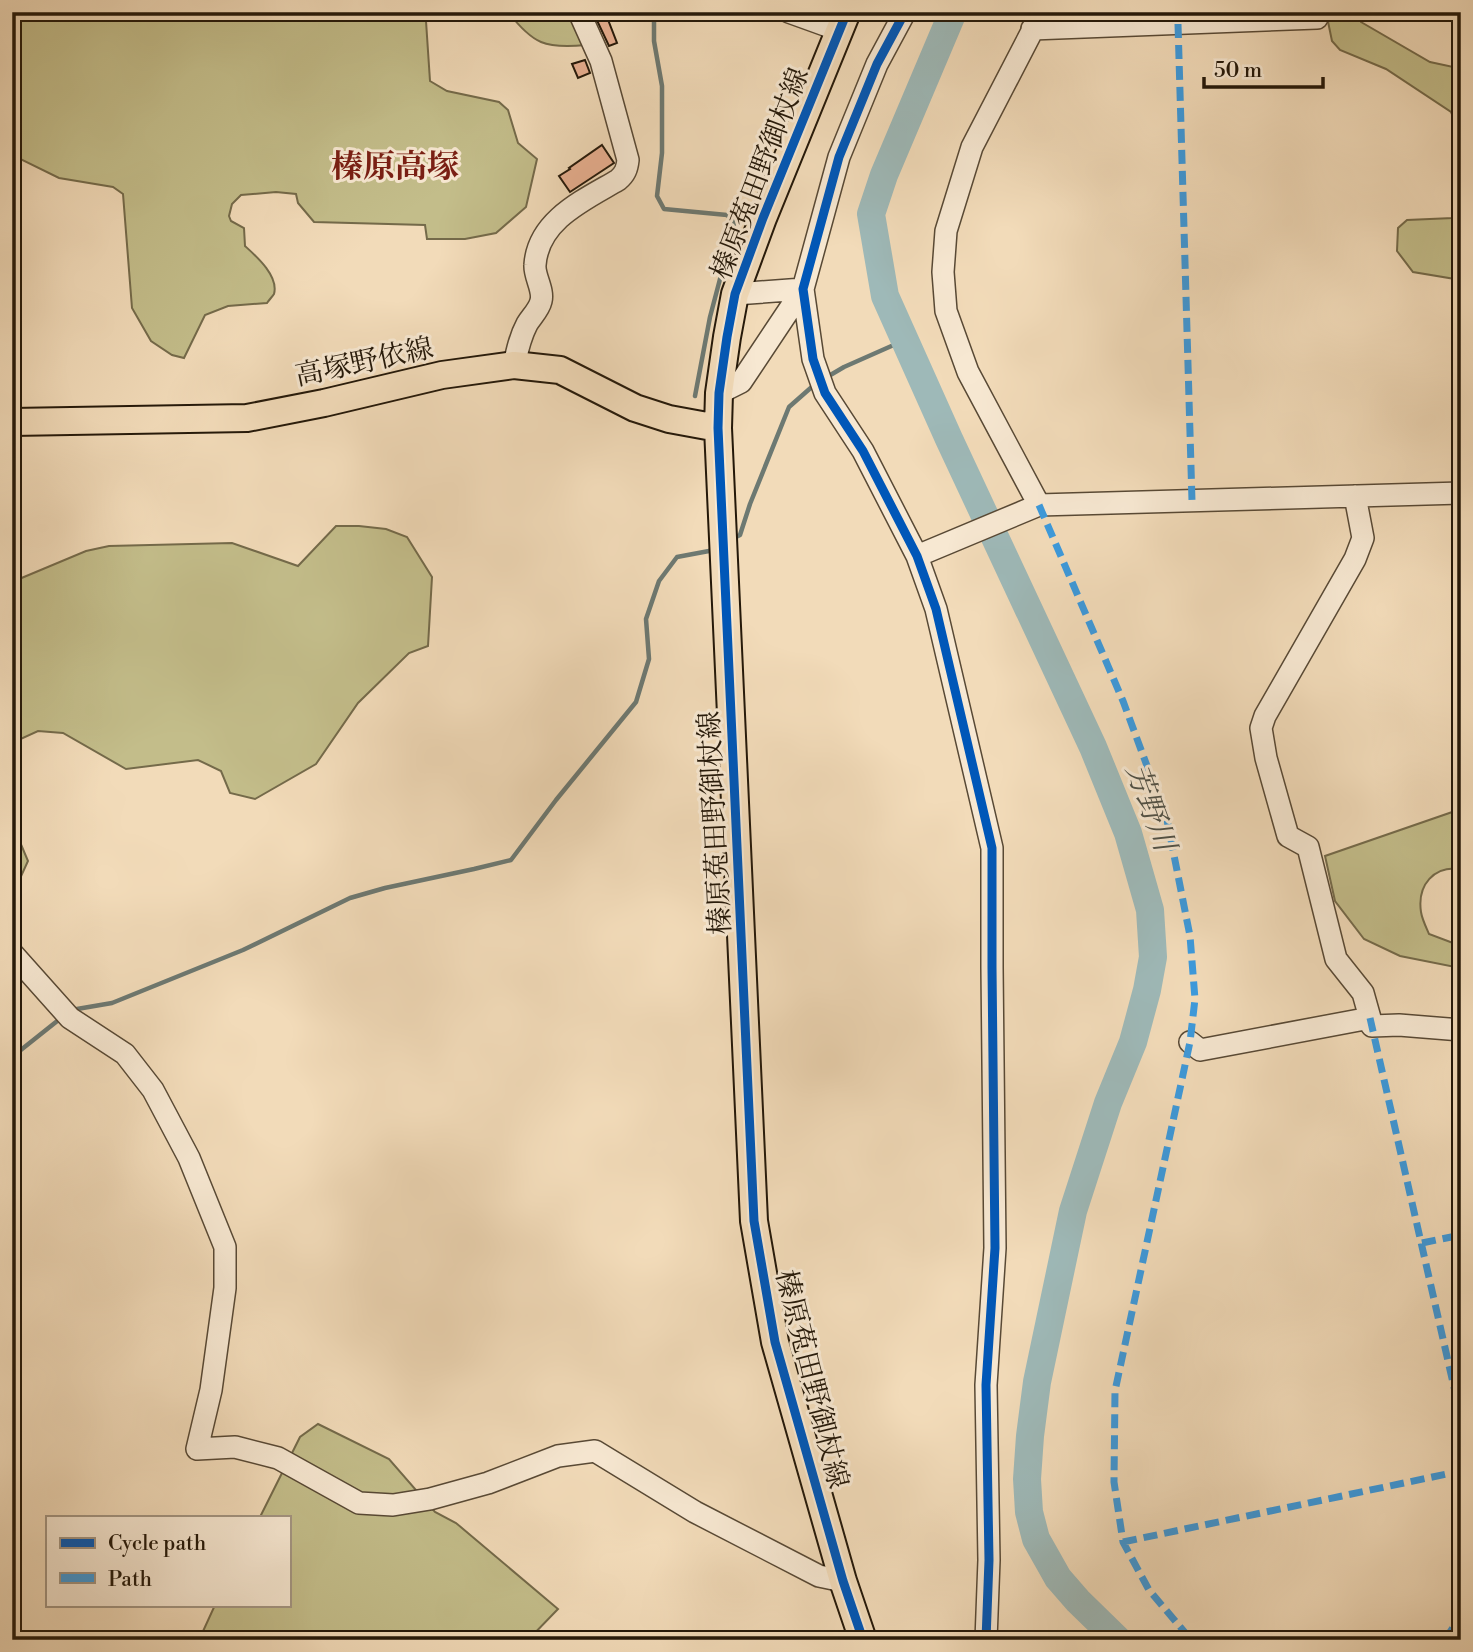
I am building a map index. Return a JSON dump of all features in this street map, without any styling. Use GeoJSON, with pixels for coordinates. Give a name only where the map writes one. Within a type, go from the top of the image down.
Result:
{"type":"FeatureCollection","features":[{"type":"Feature","properties":{"kind":"main road","name":"榛原菟田野御杖線"},"geometry":{"type":"LineString","coordinates":[[843,21],[735,294],[719,393],[718,428],[754,1221],[775,1342],[843,1581],[863,1640]]}},
{"type":"Feature","properties":{"kind":"main road","name":"高塚野依線"},"geometry":{"type":"LineString","coordinates":[[12,422],[247,418],[442,375],[513,365],[559,370],[635,408],[669,419],[718,428]]}},
{"type":"Feature","properties":{"kind":"street"},"geometry":{"type":"LineString","coordinates":[[513,365],[527,323],[541,301],[535,267],[543,237],[568,210],[618,180],[627,168],[628,160],[601,61],[579,12]]}},
{"type":"Feature","properties":{"kind":"street"},"geometry":{"type":"LineString","coordinates":[[789,12],[843,21]]}},
{"type":"Feature","properties":{"kind":"street"},"geometry":{"type":"LineString","coordinates":[[719,393],[741,382],[803,289],[839,157],[877,64],[905,12]]}},
{"type":"Feature","properties":{"kind":"street"},"geometry":{"type":"LineString","coordinates":[[1034,508],[968,372],[947,311],[943,272],[946,231],[972,147],[1037,21],[1317,18],[1316,12]]}},
{"type":"Feature","properties":{"kind":"street"},"geometry":{"type":"LineString","coordinates":[[735,294],[803,289]]}},
{"type":"Feature","properties":{"kind":"street"},"geometry":{"type":"LineString","coordinates":[[803,289],[813,359],[825,393],[863,451],[922,554],[992,848],[995,1248],[986,1385],[989,1560],[986,1640]]}},
{"type":"Feature","properties":{"kind":"street"},"geometry":{"type":"LineString","coordinates":[[922,554],[1034,508],[1461,492]]}},
{"type":"Feature","properties":{"kind":"street"},"geometry":{"type":"LineString","coordinates":[[1190,1042],[1200,1051],[1370,1018],[1363,993],[1336,959],[1308,847],[1288,836],[1266,758],[1261,728],[1265,716],[1355,559],[1363,538],[1355,496]]}},
{"type":"Feature","properties":{"kind":"street"},"geometry":{"type":"LineString","coordinates":[[12,953],[65,1011],[125,1055],[153,1090],[190,1158],[225,1247],[225,1288],[211,1390],[197,1449],[235,1447],[278,1458],[359,1503],[393,1504],[430,1499],[488,1483],[558,1456],[595,1451],[695,1513],[819,1576],[843,1581]]}},
{"type":"Feature","properties":{"kind":"street"},"geometry":{"type":"LineString","coordinates":[[1372,1026],[1399,1025],[1461,1030]]}},
{"type":"Feature","properties":{"kind":"shaded area"},"geometry":{"type":"Polygon","coordinates":[[[12,12],[494,12],[426,21],[430,81],[447,91],[499,102],[508,110],[518,143],[537,159],[526,207],[496,233],[465,239],[427,239],[425,225],[314,222],[298,203],[296,194],[276,192],[241,195],[232,204],[229,216],[231,221],[244,228],[245,246],[270,274],[275,287],[274,294],[267,303],[228,306],[205,315],[184,358],[172,355],[151,341],[132,308],[123,194],[113,187],[59,178],[12,155],[12,12]]]}},
{"type":"Feature","properties":{"kind":"shaded area"},"geometry":{"type":"Polygon","coordinates":[[[508,12],[574,12],[586,45],[560,46],[541,42],[525,31],[508,12]]]}},
{"type":"Feature","properties":{"kind":"shaded area"},"geometry":{"type":"Polygon","coordinates":[[[1326,12],[1360,12],[1361,22],[1430,62],[1453,67],[1461,63],[1461,137],[1451,112],[1386,69],[1340,50],[1332,41],[1326,12]]]}},
{"type":"Feature","properties":{"kind":"shaded area"},"geometry":{"type":"Polygon","coordinates":[[[1461,213],[1461,280],[1413,272],[1397,251],[1398,228],[1407,220],[1453,218],[1461,213]]]}},
{"type":"Feature","properties":{"kind":"shaded area"},"geometry":{"type":"Polygon","coordinates":[[[336,526],[386,529],[407,537],[432,577],[428,646],[409,653],[358,703],[316,764],[255,799],[230,793],[221,771],[198,760],[126,769],[63,733],[38,731],[12,743],[12,582],[86,551],[109,546],[232,543],[298,566],[336,526]]]}},
{"type":"Feature","properties":{"kind":"shaded area"},"geometry":{"type":"Polygon","coordinates":[[[1461,809],[1461,869],[1443,870],[1435,874],[1425,885],[1420,902],[1429,934],[1461,946],[1461,962],[1455,967],[1400,956],[1364,939],[1335,901],[1325,856],[1461,809]]]}},
{"type":"Feature","properties":{"kind":"shaded area"},"geometry":{"type":"Polygon","coordinates":[[[12,823],[28,861],[12,896],[12,823]]]}},
{"type":"Feature","properties":{"kind":"shaded area"},"geometry":{"type":"Polygon","coordinates":[[[318,1424],[389,1459],[435,1512],[456,1523],[558,1609],[528,1640],[199,1640],[215,1606],[290,1606],[290,1516],[260,1516],[300,1437],[318,1424]]]}},
{"type":"Feature","properties":{"kind":"building"},"geometry":{"type":"Polygon","coordinates":[[[593,12],[605,12],[617,43],[609,46],[593,12]]]}},
{"type":"Feature","properties":{"kind":"building"},"geometry":{"type":"Polygon","coordinates":[[[585,60],[590,73],[578,78],[572,64],[585,60]]]}},
{"type":"Feature","properties":{"kind":"building"},"geometry":{"type":"Polygon","coordinates":[[[602,145],[614,163],[570,192],[559,176],[602,145]]]}},
{"type":"Feature","properties":{"kind":"waterway"},"geometry":{"type":"LineString","coordinates":[[654,12],[654,41],[662,86],[662,153],[657,196],[664,209],[727,215],[734,226],[710,317],[695,396]]}},
{"type":"Feature","properties":{"kind":"waterway","name":"芳野川"},"geometry":{"type":"LineString","coordinates":[[953,12],[884,175],[871,214],[885,296],[1093,747],[1128,833],[1150,910],[1153,957],[1147,990],[1133,1042],[1108,1103],[1073,1211],[1037,1382],[1027,1479],[1029,1512],[1036,1539],[1058,1578],[1118,1640]]}},
{"type":"Feature","properties":{"kind":"waterway"},"geometry":{"type":"LineString","coordinates":[[827,377],[905,340]]}},
{"type":"Feature","properties":{"kind":"waterway"},"geometry":{"type":"LineString","coordinates":[[732,539],[740,535],[789,407],[814,385]]}},
{"type":"Feature","properties":{"kind":"waterway"},"geometry":{"type":"LineString","coordinates":[[71,1012],[112,1003],[243,950],[350,898],[511,860],[636,702],[649,659],[646,619],[659,581],[677,557],[714,548]]}},
{"type":"Feature","properties":{"kind":"waterway"},"geometry":{"type":"LineString","coordinates":[[12,1057],[61,1018]]}},
{"type":"Feature","properties":{"kind":"marked path"},"geometry":{"type":"LineString","coordinates":[[1178,24],[1192,501]]}},
{"type":"Feature","properties":{"kind":"marked path"},"geometry":{"type":"LineString","coordinates":[[1039,505],[1123,701],[1167,820],[1190,936],[1195,999],[1190,1042],[1115,1391],[1114,1482],[1123,1542],[1149,1590],[1187,1635],[1196,1640]]}},
{"type":"Feature","properties":{"kind":"marked path"},"geometry":{"type":"LineString","coordinates":[[1370,1018],[1461,1418]]}},
{"type":"Feature","properties":{"kind":"marked path"},"geometry":{"type":"LineString","coordinates":[[1422,1243],[1461,1235]]}},
{"type":"Feature","properties":{"kind":"marked path"},"geometry":{"type":"LineString","coordinates":[[1123,1542],[1461,1471]]}},
{"type":"Feature","properties":{"kind":"marked path"},"geometry":{"type":"LineString","coordinates":[[1445,1640],[1461,1615]]}},
{"type":"Feature","properties":{"kind":"cycle path"},"geometry":{"type":"LineString","coordinates":[[847,12],[735,294],[719,393],[718,428],[754,1221],[775,1342],[843,1581],[863,1640]]}},
{"type":"Feature","properties":{"kind":"cycle path"},"geometry":{"type":"LineString","coordinates":[[905,12],[877,64],[839,157],[803,289],[813,359],[825,393],[863,451],[917,556],[936,609],[992,848],[995,1248],[986,1385],[989,1560],[986,1640]]}},
{"type":"Feature","properties":{"kind":"district","name":"榛原高塚"},"geometry":{"type":"Point","coordinates":[395,166]}}]}
